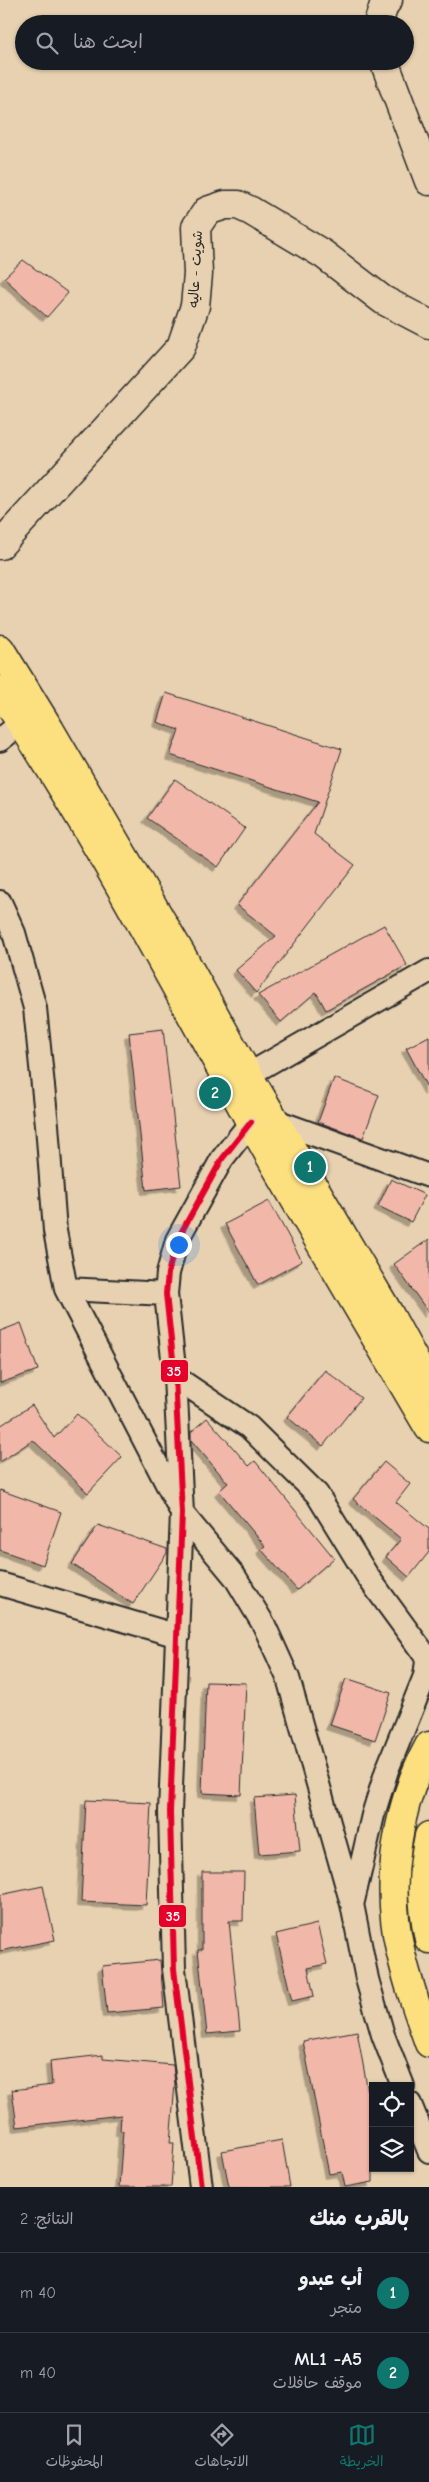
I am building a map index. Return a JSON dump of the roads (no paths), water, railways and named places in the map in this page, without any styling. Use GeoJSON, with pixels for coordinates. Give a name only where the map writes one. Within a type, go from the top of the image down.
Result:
{"type":"FeatureCollection","features":[{"type":"Feature","properties":{"kind":"highway"},"geometry":{"type":"LineString","coordinates":[[0,649],[123,854],[248,1075],[263,1121],[429,1428]]}},
{"type":"Feature","properties":{"kind":"highway"},"geometry":{"type":"LineString","coordinates":[[0,691],[47,761],[169,972],[263,1121],[388,1312],[429,1387]]}},
{"type":"Feature","properties":{"kind":"highway"},"geometry":{"type":"LineString","coordinates":[[429,1746],[412,1784],[398,1836],[395,1864],[395,1913],[400,1947],[429,2043]]}},
{"type":"Feature","properties":{"kind":"highway"},"geometry":{"type":"LineString","coordinates":[[429,1836],[422,1867],[424,1917],[429,1939]]}},
{"type":"Feature","properties":{"kind":"street"},"geometry":{"type":"LineString","coordinates":[[381,15],[388,0]]}},
{"type":"Feature","properties":{"kind":"street"},"geometry":{"type":"LineString","coordinates":[[387,70],[429,181]]}},
{"type":"Feature","properties":{"kind":"street","name":"شويت - عاليه"},"geometry":{"type":"LineString","coordinates":[[0,545],[181,347],[195,306],[198,274],[196,227],[207,211],[225,205],[238,205],[252,212],[323,254],[383,300],[429,324]]}},
{"type":"Feature","properties":{"kind":"street"},"geometry":{"type":"LineString","coordinates":[[0,740],[21,723]]}},
{"type":"Feature","properties":{"kind":"street"},"geometry":{"type":"LineString","coordinates":[[0,902],[14,933],[35,1008],[47,1125],[55,1231],[66,1289],[182,1512],[235,1577],[279,1656],[288,1678],[352,1904],[367,1979],[383,2035],[401,2082]]}},
{"type":"Feature","properties":{"kind":"street"},"geometry":{"type":"LineString","coordinates":[[248,1075],[429,970]]}},
{"type":"Feature","properties":{"kind":"street"},"geometry":{"type":"LineString","coordinates":[[201,2187],[174,1969],[170,1812],[182,1512],[175,1377],[166,1294],[168,1273],[177,1240],[222,1159],[263,1121],[429,1176]]}},
{"type":"Feature","properties":{"kind":"street"},"geometry":{"type":"LineString","coordinates":[[66,1289],[166,1294]]}},
{"type":"Feature","properties":{"kind":"street"},"geometry":{"type":"LineString","coordinates":[[175,1377],[249,1428],[317,1494],[368,1577],[421,1649],[426,1661],[424,1676],[384,1779],[352,1904]]}},
{"type":"Feature","properties":{"kind":"street"},"geometry":{"type":"LineString","coordinates":[[0,1584],[178,1636]]}},
{"type":"Feature","properties":{"kind":"street"},"geometry":{"type":"LineString","coordinates":[[414,2114],[429,2151]]}},
{"type":"Feature","properties":{"kind":"place","name":"ML1 -A5"},"geometry":{"type":"Point","coordinates":[215,1093]}},
{"type":"Feature","properties":{"kind":"place","name":"أب عبدو"},"geometry":{"type":"Point","coordinates":[310,1167]}}]}
